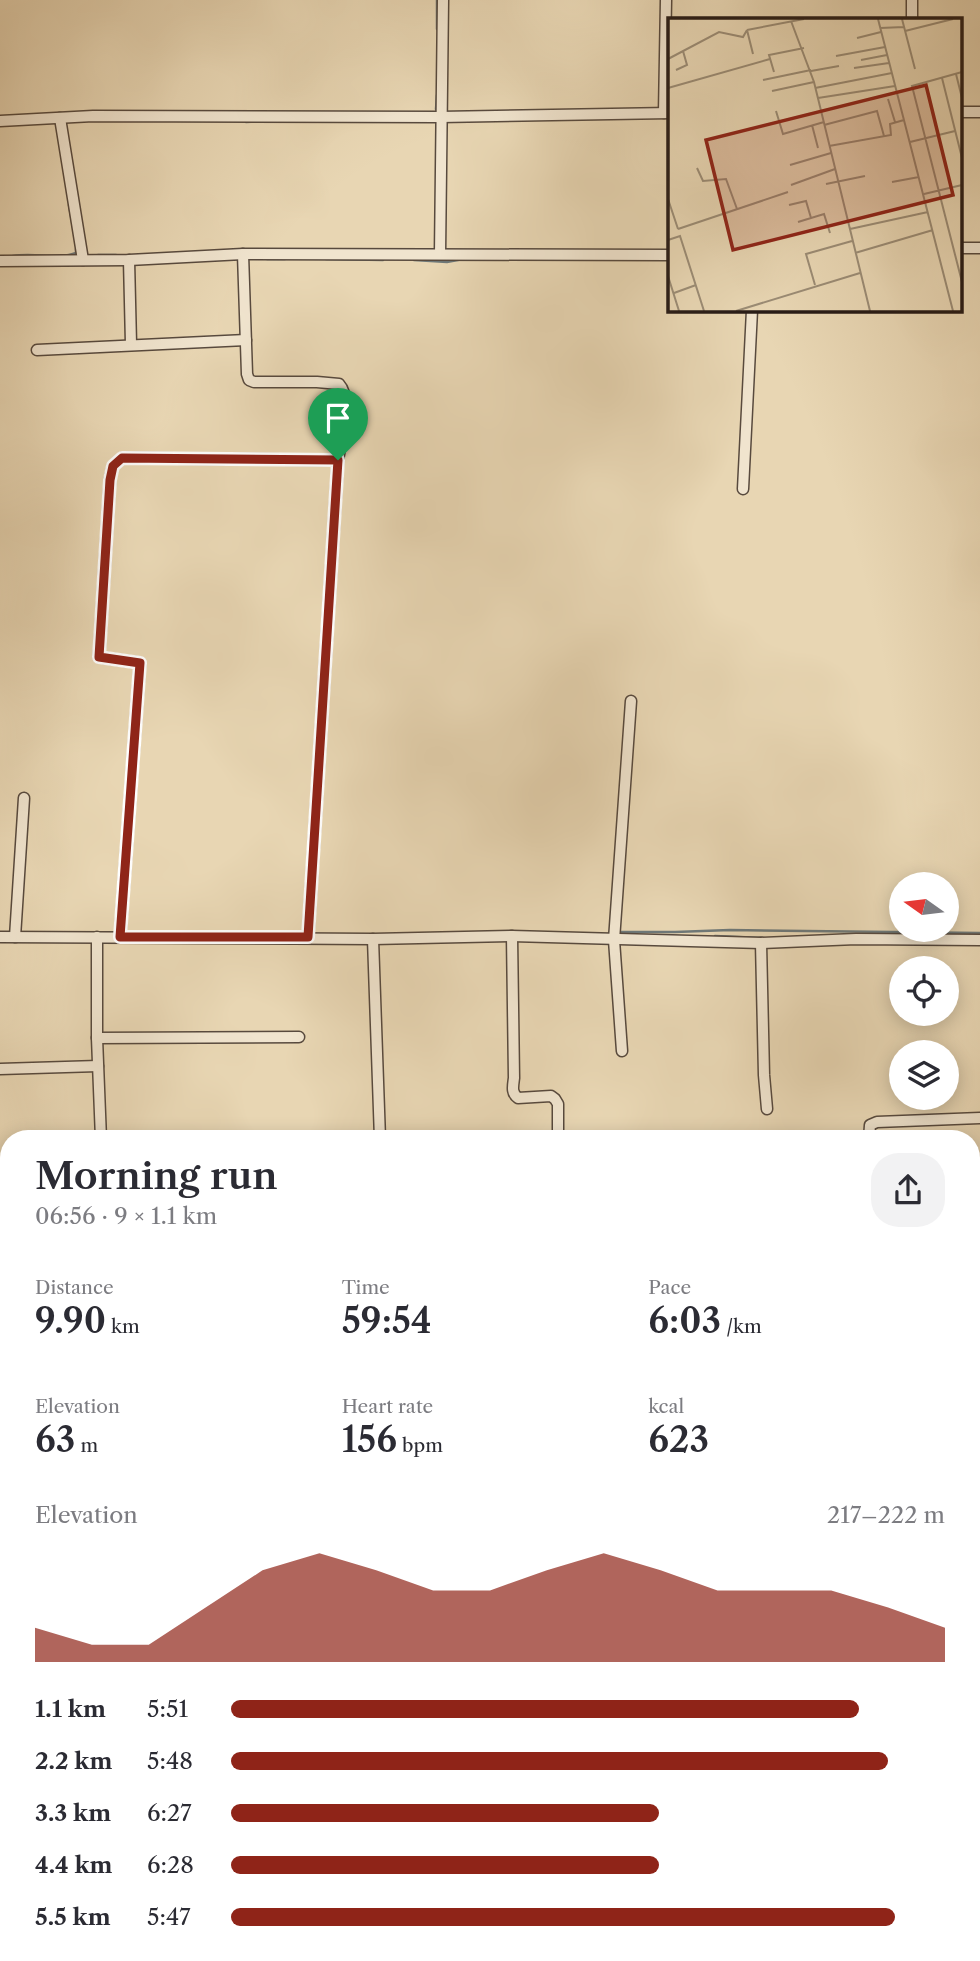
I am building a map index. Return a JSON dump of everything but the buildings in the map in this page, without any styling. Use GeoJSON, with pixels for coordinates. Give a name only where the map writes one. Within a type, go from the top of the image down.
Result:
{"type":"FeatureCollection","features":[{"type":"Feature","properties":{"kind":"street"},"geometry":{"type":"LineString","coordinates":[[440,254],[443,0]]}},
{"type":"Feature","properties":{"kind":"street"},"geometry":{"type":"LineString","coordinates":[[0,121],[93,116],[440,117],[667,113],[666,0]]}},
{"type":"Feature","properties":{"kind":"street"},"geometry":{"type":"LineString","coordinates":[[912,0],[912,18]]}},
{"type":"Feature","properties":{"kind":"street"},"geometry":{"type":"LineString","coordinates":[[962,112],[980,112]]}},
{"type":"Feature","properties":{"kind":"street"},"geometry":{"type":"LineString","coordinates":[[60,118],[83,260]]}},
{"type":"Feature","properties":{"kind":"street"},"geometry":{"type":"LineString","coordinates":[[962,248],[980,248]]}},
{"type":"Feature","properties":{"kind":"street"},"geometry":{"type":"LineString","coordinates":[[243,254],[249,380],[339,384],[344,389],[346,401],[338,460],[308,937]]}},
{"type":"Feature","properties":{"kind":"street"},"geometry":{"type":"LineString","coordinates":[[0,261],[129,260],[243,254],[668,255]]}},
{"type":"Feature","properties":{"kind":"street"},"geometry":{"type":"LineString","coordinates":[[129,260],[131,344]]}},
{"type":"Feature","properties":{"kind":"street"},"geometry":{"type":"LineString","coordinates":[[743,489],[752,312]]}},
{"type":"Feature","properties":{"kind":"street"},"geometry":{"type":"LineString","coordinates":[[37,349],[246,341]]}},
{"type":"Feature","properties":{"kind":"street"},"geometry":{"type":"LineString","coordinates":[[120,937],[140,663],[99,657],[113,466],[122,458],[338,460]]}},
{"type":"Feature","properties":{"kind":"street"},"geometry":{"type":"LineString","coordinates":[[622,1051],[614,940],[631,701]]}},
{"type":"Feature","properties":{"kind":"street"},"geometry":{"type":"LineString","coordinates":[[15,937],[24,798]]}},
{"type":"Feature","properties":{"kind":"street"},"geometry":{"type":"LineString","coordinates":[[512,936],[514,1096],[551,1096],[555,1099],[558,1104],[558,1130]]}},
{"type":"Feature","properties":{"kind":"street"},"geometry":{"type":"LineString","coordinates":[[0,937],[373,939],[512,936],[761,943],[856,939],[980,940]]}},
{"type":"Feature","properties":{"kind":"street"},"geometry":{"type":"LineString","coordinates":[[97,937],[101,1130]]}},
{"type":"Feature","properties":{"kind":"street"},"geometry":{"type":"LineString","coordinates":[[373,939],[380,1130]]}},
{"type":"Feature","properties":{"kind":"street"},"geometry":{"type":"LineString","coordinates":[[761,943],[767,1109]]}},
{"type":"Feature","properties":{"kind":"street"},"geometry":{"type":"LineString","coordinates":[[97,1038],[299,1037]]}},
{"type":"Feature","properties":{"kind":"street"},"geometry":{"type":"LineString","coordinates":[[0,1069],[98,1066]]}},
{"type":"Feature","properties":{"kind":"street"},"geometry":{"type":"LineString","coordinates":[[870,1130],[870,1125],[877,1122],[980,1118]]}},
{"type":"Feature","properties":{"kind":"waterway"},"geometry":{"type":"LineString","coordinates":[[437,0],[437,29]]}},
{"type":"Feature","properties":{"kind":"waterway"},"geometry":{"type":"LineString","coordinates":[[436,109],[437,95]]}},
{"type":"Feature","properties":{"kind":"waterway"},"geometry":{"type":"LineString","coordinates":[[246,122],[264,121]]}},
{"type":"Feature","properties":{"kind":"waterway"},"geometry":{"type":"LineString","coordinates":[[69,205],[74,233]]}},
{"type":"Feature","properties":{"kind":"waterway"},"geometry":{"type":"LineString","coordinates":[[13,256],[62,256],[76,253],[76,249]]}},
{"type":"Feature","properties":{"kind":"waterway"},"geometry":{"type":"LineString","coordinates":[[98,255],[116,255]]}},
{"type":"Feature","properties":{"kind":"waterway"},"geometry":{"type":"LineString","coordinates":[[267,259],[285,259]]}},
{"type":"Feature","properties":{"kind":"waterway"},"geometry":{"type":"LineString","coordinates":[[326,259],[383,260]]}},
{"type":"Feature","properties":{"kind":"waterway"},"geometry":{"type":"LineString","coordinates":[[414,260],[447,262],[463,259]]}},
{"type":"Feature","properties":{"kind":"waterway"},"geometry":{"type":"LineString","coordinates":[[619,932],[730,930],[980,933]]}},
{"type":"Feature","properties":{"kind":"waterway"},"geometry":{"type":"LineString","coordinates":[[715,936],[764,938]]}},
{"type":"Feature","properties":{"kind":"route"},"geometry":{"type":"LineString","coordinates":[[122,458],[338,460],[308,937],[120,937],[140,663],[99,657],[113,466],[122,458]]}}]}
